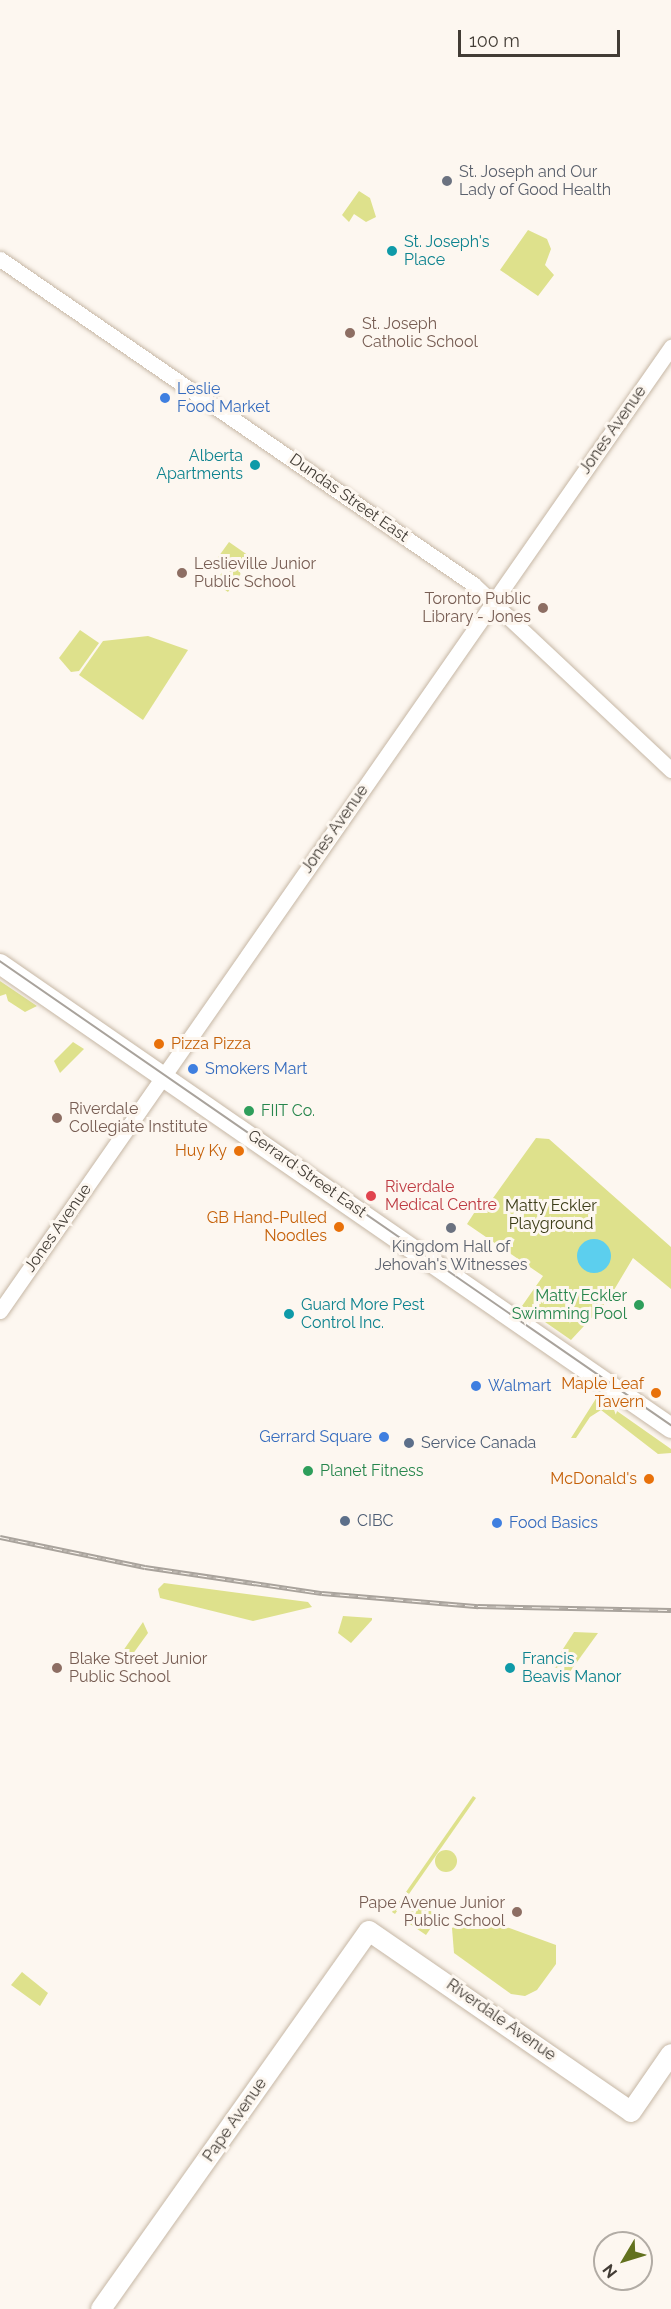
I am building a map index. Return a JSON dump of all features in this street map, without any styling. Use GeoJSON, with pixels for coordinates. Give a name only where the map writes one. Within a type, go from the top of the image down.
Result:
{"type":"FeatureCollection","features":[{"type":"Feature","properties":{"kind":"main road","name":"Gerrard Street East"},"geometry":{"type":"LineString","coordinates":[[0,964],[671,1428]]}},
{"type":"Feature","properties":{"kind":"main road","name":"Riverdale Avenue"},"geometry":{"type":"LineString","coordinates":[[369,1931],[631,2112],[671,2054]]}},
{"type":"Feature","properties":{"kind":"main road","name":"Pape Avenue"},"geometry":{"type":"LineString","coordinates":[[101,2309],[369,1931]]}},
{"type":"Feature","properties":{"kind":"street","name":"Dundas Street East"},"geometry":{"type":"LineString","coordinates":[[0,259],[493,601],[671,770]]}},
{"type":"Feature","properties":{"kind":"street","name":"Jones Avenue"},"geometry":{"type":"LineString","coordinates":[[0,1311],[671,347]]}},
{"type":"Feature","properties":{"kind":"green space"},"geometry":{"type":"Polygon","coordinates":[[[359,191],[370,198],[376,217],[366,222],[354,214],[349,222],[342,215],[359,191]]]}},
{"type":"Feature","properties":{"kind":"green space"},"geometry":{"type":"Polygon","coordinates":[[[528,230],[547,239],[551,249],[545,265],[554,275],[538,296],[500,270],[528,230]]]}},
{"type":"Feature","properties":{"kind":"green space"},"geometry":{"type":"Polygon","coordinates":[[[229,542],[252,558],[228,592],[215,583],[223,571],[216,560],[229,542]]]}},
{"type":"Feature","properties":{"kind":"green space"},"geometry":{"type":"Polygon","coordinates":[[[80,630],[99,643],[79,671],[71,672],[59,658],[80,630]]]}},
{"type":"Feature","properties":{"kind":"green space"},"geometry":{"type":"Polygon","coordinates":[[[148,636],[188,650],[143,720],[79,675],[103,641],[148,636]]]}},
{"type":"Feature","properties":{"kind":"green space"},"geometry":{"type":"Polygon","coordinates":[[[0,981],[37,1006],[25,1012],[8,1001],[6,994],[0,996],[0,981]]]}},
{"type":"Feature","properties":{"kind":"green space"},"geometry":{"type":"Polygon","coordinates":[[[73,1042],[84,1049],[60,1073],[54,1061],[73,1042]]]}},
{"type":"Feature","properties":{"kind":"green space","name":"Matty Eckler Playground"},"geometry":{"type":"Polygon","coordinates":[[[536,1138],[549,1139],[671,1247],[671,1289],[633,1258],[608,1300],[571,1340],[522,1306],[543,1276],[467,1224],[476,1210],[488,1205],[536,1138]]]}},
{"type":"Feature","properties":{"kind":"green space"},"geometry":{"type":"Polygon","coordinates":[[[597,1397],[671,1449],[671,1453],[658,1454],[601,1410],[590,1417],[576,1438],[571,1438],[597,1397]]]}},
{"type":"Feature","properties":{"kind":"green space"},"geometry":{"type":"Polygon","coordinates":[[[164,1583],[308,1602],[312,1607],[253,1621],[160,1598],[158,1589],[164,1583]]]}},
{"type":"Feature","properties":{"kind":"green space"},"geometry":{"type":"Polygon","coordinates":[[[343,1616],[372,1618],[372,1620],[351,1643],[338,1633],[343,1616]]]}},
{"type":"Feature","properties":{"kind":"green space"},"geometry":{"type":"Polygon","coordinates":[[[143,1622],[148,1633],[127,1662],[116,1661],[143,1622]]]}},
{"type":"Feature","properties":{"kind":"green space"},"geometry":{"type":"Polygon","coordinates":[[[574,1632],[598,1633],[569,1673],[552,1666],[574,1632]]]}},
{"type":"Feature","properties":{"kind":"green space"},"geometry":{"type":"Polygon","coordinates":[[[473,1796],[476,1798],[395,1914],[392,1912],[473,1796]]]}},
{"type":"Feature","properties":{"kind":"green space"},"geometry":{"type":"Polygon","coordinates":[[[442,1850],[450,1850],[457,1857],[457,1865],[450,1872],[442,1872],[435,1865],[435,1857],[442,1850]]]}},
{"type":"Feature","properties":{"kind":"green space"},"geometry":{"type":"Polygon","coordinates":[[[420,1898],[441,1913],[426,1935],[404,1920],[420,1898]]]}},
{"type":"Feature","properties":{"kind":"green space"},"geometry":{"type":"Polygon","coordinates":[[[474,1915],[556,1945],[556,1964],[537,1990],[525,1996],[511,1994],[454,1953],[452,1928],[474,1915]]]}},
{"type":"Feature","properties":{"kind":"green space"},"geometry":{"type":"Polygon","coordinates":[[[22,1972],[48,1993],[40,2006],[11,1985],[22,1972]]]}},
{"type":"Feature","properties":{"kind":"water"},"geometry":{"type":"Polygon","coordinates":[[[594,1239],[606,1244],[611,1256],[606,1268],[594,1273],[582,1268],[577,1256],[582,1244],[594,1239]]]}},
{"type":"Feature","properties":{"kind":"tram line"},"geometry":{"type":"LineString","coordinates":[[0,961],[671,1425]]}},
{"type":"Feature","properties":{"kind":"railway"},"geometry":{"type":"LineString","coordinates":[[0,1537],[145,1567],[322,1593],[478,1606],[671,1610]]}},
{"type":"Feature","properties":{"kind":"place","name":"St. Joseph and Our Lady of Good Health"},"geometry":{"type":"Point","coordinates":[447,181]}},
{"type":"Feature","properties":{"kind":"place","name":"St. Joseph's Place"},"geometry":{"type":"Point","coordinates":[392,251]}},
{"type":"Feature","properties":{"kind":"place","name":"St. Joseph Catholic School"},"geometry":{"type":"Point","coordinates":[350,333]}},
{"type":"Feature","properties":{"kind":"place","name":"Leslie Food Market"},"geometry":{"type":"Point","coordinates":[165,398]}},
{"type":"Feature","properties":{"kind":"place","name":"Alberta Apartments"},"geometry":{"type":"Point","coordinates":[255,465]}},
{"type":"Feature","properties":{"kind":"place","name":"Leslieville Junior Public School"},"geometry":{"type":"Point","coordinates":[182,573]}},
{"type":"Feature","properties":{"kind":"place","name":"Toronto Public Library - Jones"},"geometry":{"type":"Point","coordinates":[543,608]}},
{"type":"Feature","properties":{"kind":"place","name":"Pizza Pizza"},"geometry":{"type":"Point","coordinates":[159,1044]}},
{"type":"Feature","properties":{"kind":"place","name":"Smokers Mart"},"geometry":{"type":"Point","coordinates":[193,1069]}},
{"type":"Feature","properties":{"kind":"place","name":"FIIT Co."},"geometry":{"type":"Point","coordinates":[249,1111]}},
{"type":"Feature","properties":{"kind":"place","name":"Riverdale Collegiate Institute"},"geometry":{"type":"Point","coordinates":[57,1118]}},
{"type":"Feature","properties":{"kind":"place","name":"Huy Ky"},"geometry":{"type":"Point","coordinates":[239,1151]}},
{"type":"Feature","properties":{"kind":"place","name":"Riverdale Medical Centre"},"geometry":{"type":"Point","coordinates":[371,1196]}},
{"type":"Feature","properties":{"kind":"place","name":"GB Hand-Pulled Noodles"},"geometry":{"type":"Point","coordinates":[339,1227]}},
{"type":"Feature","properties":{"kind":"place","name":"Kingdom Hall of Jehovah's Witnesses"},"geometry":{"type":"Point","coordinates":[451,1228]}},
{"type":"Feature","properties":{"kind":"place","name":"Matty Eckler Swimming Pool"},"geometry":{"type":"Point","coordinates":[639,1305]}},
{"type":"Feature","properties":{"kind":"place","name":"Guard More Pest Control Inc."},"geometry":{"type":"Point","coordinates":[289,1314]}},
{"type":"Feature","properties":{"kind":"place","name":"Walmart"},"geometry":{"type":"Point","coordinates":[476,1386]}},
{"type":"Feature","properties":{"kind":"place","name":"Maple Leaf Tavern"},"geometry":{"type":"Point","coordinates":[656,1393]}},
{"type":"Feature","properties":{"kind":"place","name":"Gerrard Square"},"geometry":{"type":"Point","coordinates":[384,1437]}},
{"type":"Feature","properties":{"kind":"place","name":"Service Canada"},"geometry":{"type":"Point","coordinates":[409,1443]}},
{"type":"Feature","properties":{"kind":"place","name":"Planet Fitness"},"geometry":{"type":"Point","coordinates":[308,1471]}},
{"type":"Feature","properties":{"kind":"place","name":"McDonald's"},"geometry":{"type":"Point","coordinates":[649,1479]}},
{"type":"Feature","properties":{"kind":"place","name":"CIBC"},"geometry":{"type":"Point","coordinates":[345,1521]}},
{"type":"Feature","properties":{"kind":"place","name":"Food Basics"},"geometry":{"type":"Point","coordinates":[497,1523]}},
{"type":"Feature","properties":{"kind":"place","name":"Blake Street Junior Public School"},"geometry":{"type":"Point","coordinates":[57,1668]}},
{"type":"Feature","properties":{"kind":"place","name":"Francis Beavis Manor"},"geometry":{"type":"Point","coordinates":[510,1668]}},
{"type":"Feature","properties":{"kind":"place","name":"Pape Avenue Junior Public School"},"geometry":{"type":"Point","coordinates":[517,1912]}}]}
